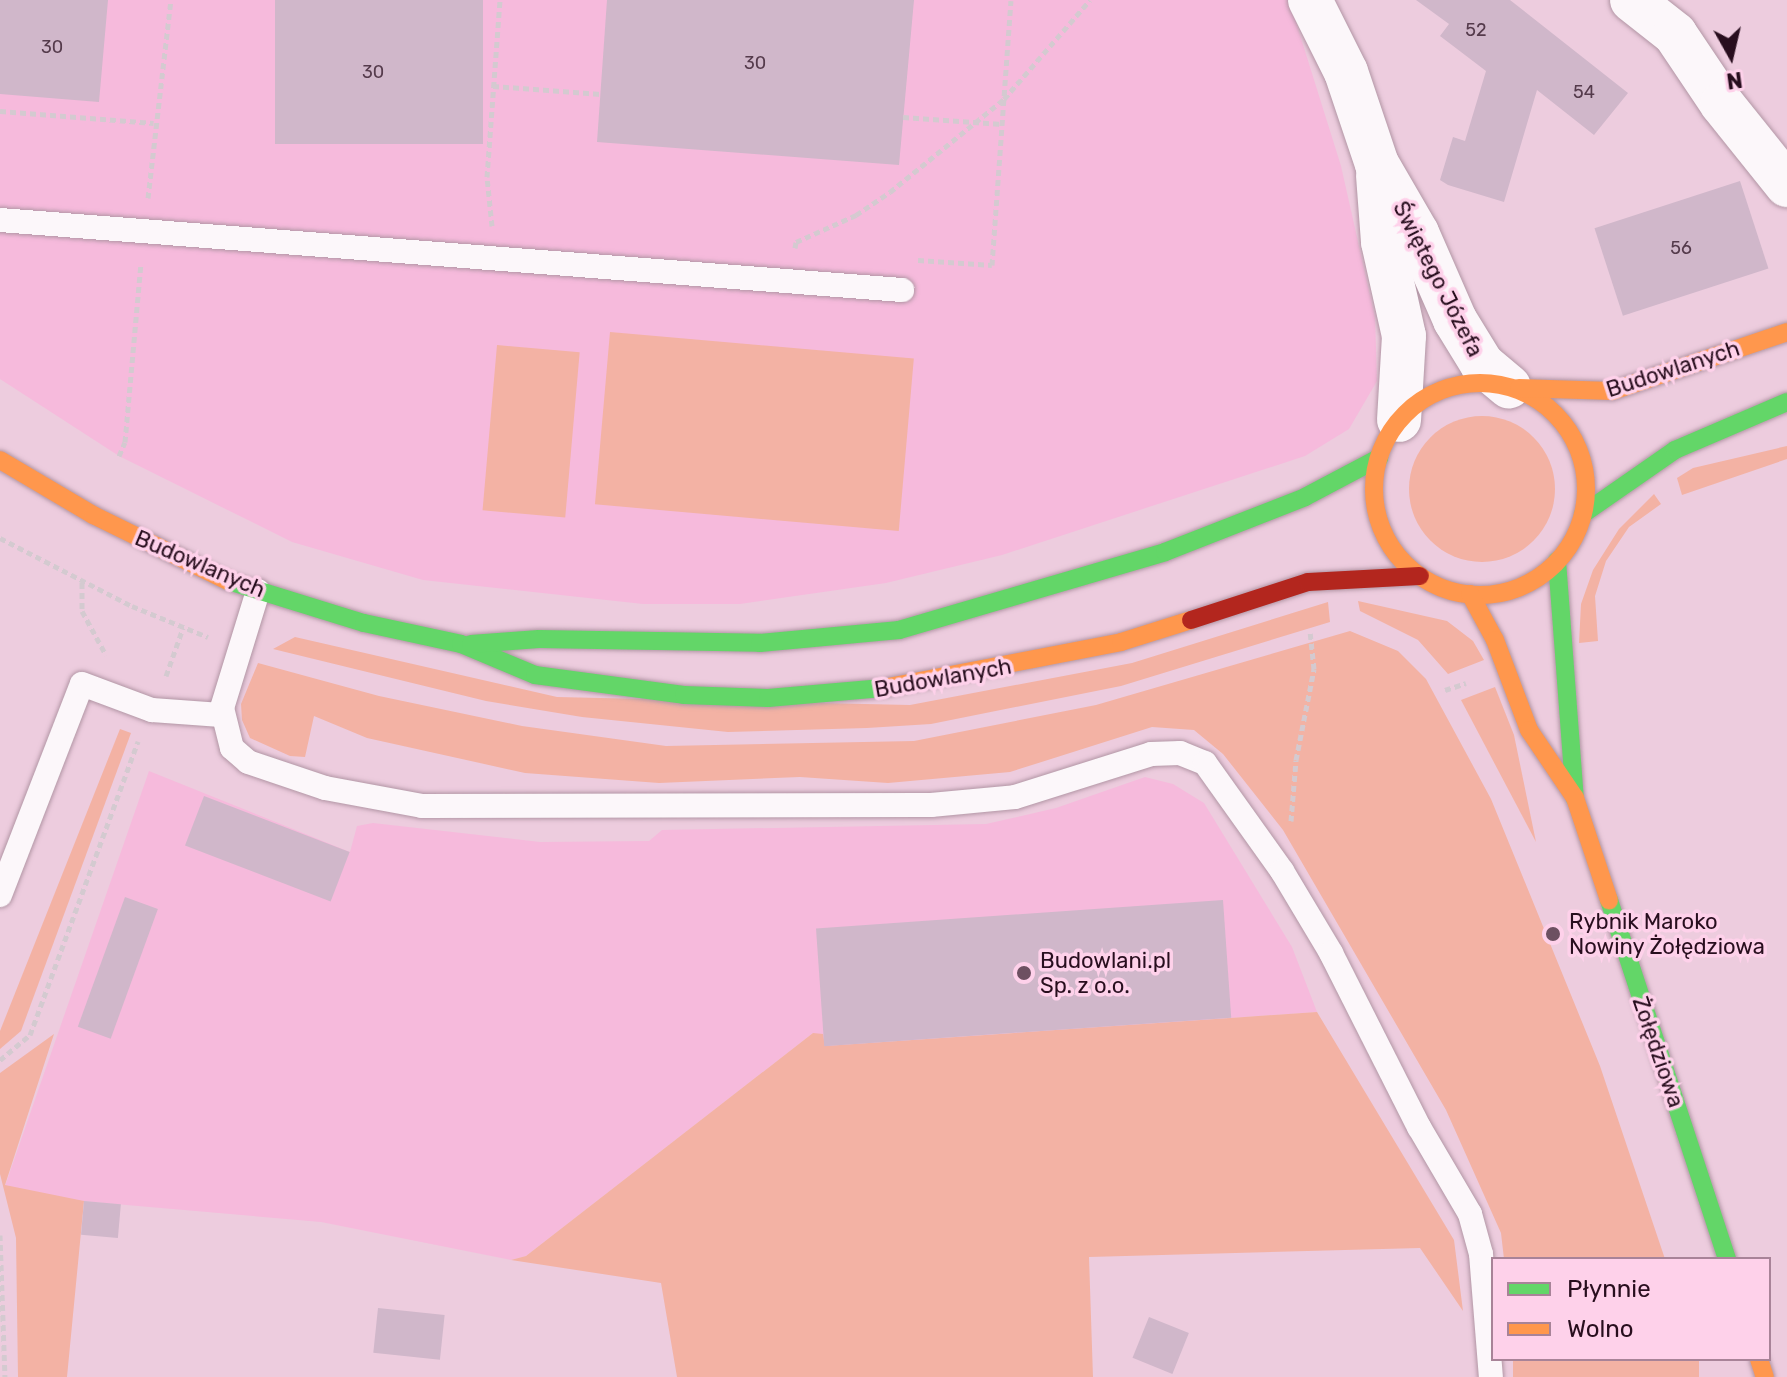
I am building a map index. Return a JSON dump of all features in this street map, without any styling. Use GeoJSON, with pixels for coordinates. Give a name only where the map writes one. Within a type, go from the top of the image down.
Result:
{"type":"FeatureCollection","features":[{"type":"Feature","properties":{"kind":"street","name":"Świętego Józefa"},"geometry":{"type":"LineString","coordinates":[[1310,0],[1346,72]]}},
{"type":"Feature","properties":{"kind":"street","name":"Świętego Józefa"},"geometry":{"type":"LineString","coordinates":[[1332,0],[1346,72],[1377,164],[1417,233],[1455,320],[1482,364],[1509,387]]}},
{"type":"Feature","properties":{"kind":"street"},"geometry":{"type":"LineString","coordinates":[[1632,0],[1675,34],[1708,83],[1787,185]]}},
{"type":"Feature","properties":{"kind":"street","name":"Świętego Józefa"},"geometry":{"type":"LineString","coordinates":[[1377,164],[1383,242],[1404,336],[1399,420]]}},
{"type":"Feature","properties":{"kind":"street","name":"Budowlanych"},"geometry":{"type":"LineString","coordinates":[[1509,387],[1581,394],[1612,391],[1787,332]]}},
{"type":"Feature","properties":{"kind":"street"},"geometry":{"type":"LineString","coordinates":[[1479,383],[1509,387],[1545,405],[1572,435],[1585,474],[1583,514],[1557,561],[1517,588],[1470,594],[1420,576],[1398,557],[1383,531],[1375,503],[1379,458],[1399,420],[1422,400],[1449,388],[1479,383]]}},
{"type":"Feature","properties":{"kind":"street"},"geometry":{"type":"LineString","coordinates":[[1583,514],[1675,450],[1787,402]]}},
{"type":"Feature","properties":{"kind":"street","name":"Budowlanych"},"geometry":{"type":"LineString","coordinates":[[461,644],[539,639],[760,643],[899,630],[1165,552],[1298,501],[1379,458]]}},
{"type":"Feature","properties":{"kind":"street","name":"Budowlanych"},"geometry":{"type":"LineString","coordinates":[[0,460],[134,537],[258,591],[364,623],[461,644],[535,675],[684,695],[790,697],[908,686],[1100,647],[1308,582],[1420,576]]}},
{"type":"Feature","properties":{"kind":"street","name":"Żołędziowa"},"geometry":{"type":"LineString","coordinates":[[1557,561],[1575,798],[1726,1257]]}},
{"type":"Feature","properties":{"kind":"street","name":"Żołędziowa"},"geometry":{"type":"LineString","coordinates":[[1470,594],[1495,640],[1529,730],[1575,798]]}},
{"type":"Feature","properties":{"kind":"lane"},"geometry":{"type":"LineString","coordinates":[[0,220],[902,290]]}},
{"type":"Feature","properties":{"kind":"lane"},"geometry":{"type":"LineString","coordinates":[[258,591],[221,715],[232,748],[248,762],[325,788],[422,806],[945,804],[1015,797],[1136,758],[1180,753],[1216,773],[1290,883],[1470,1214],[1483,1265],[1491,1377]]}},
{"type":"Feature","properties":{"kind":"lane"},"geometry":{"type":"LineString","coordinates":[[0,895],[82,684],[152,710],[221,715]]}},
{"type":"Feature","properties":{"kind":"path"},"geometry":{"type":"LineString","coordinates":[[119,456],[125,442],[154,123],[171,0]]}},
{"type":"Feature","properties":{"kind":"path"},"geometry":{"type":"LineString","coordinates":[[500,0],[487,177],[492,230],[508,231]]}},
{"type":"Feature","properties":{"kind":"path"},"geometry":{"type":"LineString","coordinates":[[795,251],[796,242],[856,215],[890,192],[1004,99],[1061,39],[1090,0]]}},
{"type":"Feature","properties":{"kind":"path"},"geometry":{"type":"LineString","coordinates":[[901,258],[992,265],[1011,1]]}},
{"type":"Feature","properties":{"kind":"path"},"geometry":{"type":"LineString","coordinates":[[493,86],[601,94]]}},
{"type":"Feature","properties":{"kind":"path"},"geometry":{"type":"LineString","coordinates":[[0,111],[154,123]]}},
{"type":"Feature","properties":{"kind":"path"},"geometry":{"type":"LineString","coordinates":[[903,117],[1002,124]]}},
{"type":"Feature","properties":{"kind":"path"},"geometry":{"type":"LineString","coordinates":[[779,250],[810,252]]}},
{"type":"Feature","properties":{"kind":"path"},"geometry":{"type":"LineString","coordinates":[[0,538],[82,582],[217,641]]}},
{"type":"Feature","properties":{"kind":"path"},"geometry":{"type":"LineString","coordinates":[[82,582],[80,604],[111,664],[112,695]]}},
{"type":"Feature","properties":{"kind":"path"},"geometry":{"type":"LineString","coordinates":[[0,1060],[30,1035],[183,628]]}},
{"type":"Feature","properties":{"kind":"path"},"geometry":{"type":"LineString","coordinates":[[1290,883],[1296,760],[1314,669],[1310,633]]}},
{"type":"Feature","properties":{"kind":"path"},"geometry":{"type":"LineString","coordinates":[[0,1235],[5,1377]]}},
{"type":"Feature","properties":{"kind":"shaded area"},"geometry":{"type":"Polygon","coordinates":[[[0,0],[1289,0],[1341,166],[1375,317],[1377,381],[1349,429],[1305,456],[1002,555],[886,583],[740,604],[643,604],[423,580],[292,542],[119,456],[0,379],[0,0]]]}},
{"type":"Feature","properties":{"kind":"shaded area"},"geometry":{"type":"Polygon","coordinates":[[[610,332],[914,359],[899,531],[595,504],[610,332]]]}},
{"type":"Feature","properties":{"kind":"shaded area"},"geometry":{"type":"Polygon","coordinates":[[[497,345],[580,352],[565,518],[483,510],[497,345]]]}},
{"type":"Feature","properties":{"kind":"shaded area"},"geometry":{"type":"Polygon","coordinates":[[[1482,416],[1510,422],[1534,437],[1549,461],[1555,489],[1549,517],[1534,541],[1510,556],[1482,562],[1454,556],[1430,541],[1415,517],[1409,489],[1415,461],[1430,437],[1454,422],[1482,416]]]}},
{"type":"Feature","properties":{"kind":"shaded area"},"geometry":{"type":"Polygon","coordinates":[[[1787,446],[1787,459],[1682,495],[1677,478],[1693,468],[1787,446]]]}},
{"type":"Feature","properties":{"kind":"shaded area"},"geometry":{"type":"Polygon","coordinates":[[[1654,494],[1661,504],[1629,527],[1606,561],[1595,596],[1598,641],[1579,643],[1581,604],[1593,570],[1619,529],[1654,494]]]}},
{"type":"Feature","properties":{"kind":"shaded area"},"geometry":{"type":"Polygon","coordinates":[[[1358,601],[1447,621],[1473,641],[1484,660],[1448,674],[1418,640],[1360,611],[1358,601]]]}},
{"type":"Feature","properties":{"kind":"shaded area"},"geometry":{"type":"Polygon","coordinates":[[[1328,602],[1330,622],[1121,686],[931,724],[867,728],[728,732],[582,717],[486,701],[273,649],[295,637],[557,697],[910,705],[1132,663],[1328,602]]]}},
{"type":"Feature","properties":{"kind":"shaded area"},"geometry":{"type":"Polygon","coordinates":[[[1350,631],[1398,651],[1426,679],[1491,799],[1600,1066],[1664,1257],[1504,1257],[1501,1233],[1446,1110],[1283,830],[1223,754],[1194,730],[1152,727],[1010,772],[888,783],[800,777],[659,783],[525,773],[367,738],[314,716],[305,757],[290,756],[250,738],[242,720],[241,704],[258,663],[379,696],[522,726],[666,746],[914,741],[1096,705],[1350,631]]]}},
{"type":"Feature","properties":{"kind":"shaded area"},"geometry":{"type":"Polygon","coordinates":[[[1495,687],[1514,735],[1536,842],[1461,700],[1495,687]]]}},
{"type":"Feature","properties":{"kind":"shaded area"},"geometry":{"type":"Polygon","coordinates":[[[120,729],[131,733],[21,1031],[0,1049],[0,1031],[120,729]]]}},
{"type":"Feature","properties":{"kind":"shaded area"},"geometry":{"type":"Polygon","coordinates":[[[149,771],[350,852],[357,826],[373,823],[540,842],[649,841],[662,830],[986,824],[1056,808],[1145,777],[1173,784],[1204,803],[1292,947],[1317,1012],[824,1046],[813,1033],[526,1256],[511,1260],[321,1222],[69,1200],[5,1186],[149,771]]]}},
{"type":"Feature","properties":{"kind":"shaded area"},"geometry":{"type":"Polygon","coordinates":[[[1317,1012],[1454,1240],[1463,1311],[1420,1248],[1089,1257],[1093,1377],[677,1377],[661,1283],[511,1260],[526,1256],[813,1033],[823,1034],[825,1046],[1317,1012]]]}},
{"type":"Feature","properties":{"kind":"shaded area"},"geometry":{"type":"Polygon","coordinates":[[[54,1034],[5,1185],[84,1201],[67,1377],[18,1377],[16,1238],[0,1174],[0,1073],[54,1034]]]}},
{"type":"Feature","properties":{"kind":"shaded area"},"geometry":{"type":"Polygon","coordinates":[[[1513,1361],[1699,1361],[1699,1377],[1513,1377],[1513,1361]]]}},
{"type":"Feature","properties":{"kind":"building"},"geometry":{"type":"Polygon","coordinates":[[[0,0],[108,0],[99,102],[0,94],[0,0]]]}},
{"type":"Feature","properties":{"kind":"building"},"geometry":{"type":"Polygon","coordinates":[[[275,0],[483,0],[483,144],[275,144],[275,0]]]}},
{"type":"Feature","properties":{"kind":"building"},"geometry":{"type":"Polygon","coordinates":[[[607,0],[914,0],[899,165],[597,142],[607,0]]]}},
{"type":"Feature","properties":{"kind":"building"},"geometry":{"type":"Polygon","coordinates":[[[1416,0],[1510,0],[1628,93],[1594,135],[1537,90],[1504,202],[1448,185],[1440,180],[1453,137],[1465,141],[1486,71],[1440,36],[1449,24],[1416,0]]]}},
{"type":"Feature","properties":{"kind":"building"},"geometry":{"type":"Polygon","coordinates":[[[1740,181],[1768,268],[1623,316],[1594,228],[1740,181]]]}},
{"type":"Feature","properties":{"kind":"building"},"geometry":{"type":"Polygon","coordinates":[[[204,796],[350,852],[331,901],[185,845],[204,796]]]}},
{"type":"Feature","properties":{"kind":"building"},"geometry":{"type":"Polygon","coordinates":[[[125,897],[158,909],[111,1039],[78,1027],[125,897]]]}},
{"type":"Feature","properties":{"kind":"building","name":"Budowlani.pl Sp. z o.o."},"geometry":{"type":"Polygon","coordinates":[[[1223,900],[1231,1018],[824,1046],[816,928],[1223,900]]]}},
{"type":"Feature","properties":{"kind":"building"},"geometry":{"type":"Polygon","coordinates":[[[84,1201],[121,1204],[118,1238],[81,1235],[84,1201]]]}},
{"type":"Feature","properties":{"kind":"building"},"geometry":{"type":"Polygon","coordinates":[[[378,1308],[445,1315],[440,1360],[373,1353],[378,1308]]]}},
{"type":"Feature","properties":{"kind":"building"},"geometry":{"type":"Polygon","coordinates":[[[1149,1317],[1189,1333],[1172,1374],[1133,1358],[1149,1317]]]}},
{"type":"Feature","properties":{"kind":"traffic: fast"},"geometry":{"type":"LineString","coordinates":[[1583,514],[1675,450],[1787,402]]}},
{"type":"Feature","properties":{"kind":"traffic: fast"},"geometry":{"type":"LineString","coordinates":[[471,644],[539,639],[760,643],[899,630],[1165,552],[1305,497],[1379,458]]}},
{"type":"Feature","properties":{"kind":"traffic: fast"},"geometry":{"type":"LineString","coordinates":[[1557,561],[1575,798]]}},
{"type":"Feature","properties":{"kind":"traffic: fast"},"geometry":{"type":"LineString","coordinates":[[228,581],[364,623],[461,644],[535,675],[684,695],[768,698],[883,688]]}},
{"type":"Feature","properties":{"kind":"traffic: fast"},"geometry":{"type":"LineString","coordinates":[[1609,900],[1726,1257]]}},
{"type":"Feature","properties":{"kind":"traffic: slow"},"geometry":{"type":"LineString","coordinates":[[1519,388],[1612,391],[1787,332]]}},
{"type":"Feature","properties":{"kind":"traffic: slow"},"geometry":{"type":"LineString","coordinates":[[1480,383],[1521,391],[1555,414],[1578,448],[1586,489],[1578,530],[1555,564],[1521,587],[1480,595],[1439,587],[1405,564],[1382,530],[1374,489],[1382,448],[1405,414],[1439,391],[1480,383]]}},
{"type":"Feature","properties":{"kind":"traffic: slow"},"geometry":{"type":"LineString","coordinates":[[0,460],[93,515],[228,581]]}},
{"type":"Feature","properties":{"kind":"traffic: slow"},"geometry":{"type":"LineString","coordinates":[[1470,594],[1495,640],[1529,730],[1575,798],[1609,900]]}},
{"type":"Feature","properties":{"kind":"traffic: slow"},"geometry":{"type":"LineString","coordinates":[[883,688],[1121,642],[1191,620]]}},
{"type":"Feature","properties":{"kind":"traffic: slow"},"geometry":{"type":"LineString","coordinates":[[1760,1361],[1765,1377]]}},
{"type":"Feature","properties":{"kind":"traffic: jam"},"geometry":{"type":"LineString","coordinates":[[1191,620],[1308,582],[1420,576]]}},
{"type":"Feature","properties":{"kind":"place","name":"Rybnik Maroko Nowiny Żołędziowa"},"geometry":{"type":"Point","coordinates":[1553,934]}},
{"type":"Feature","properties":{"kind":"place","name":"Budowlani.pl Sp. z o.o."},"geometry":{"type":"Point","coordinates":[1024,973]}}]}
